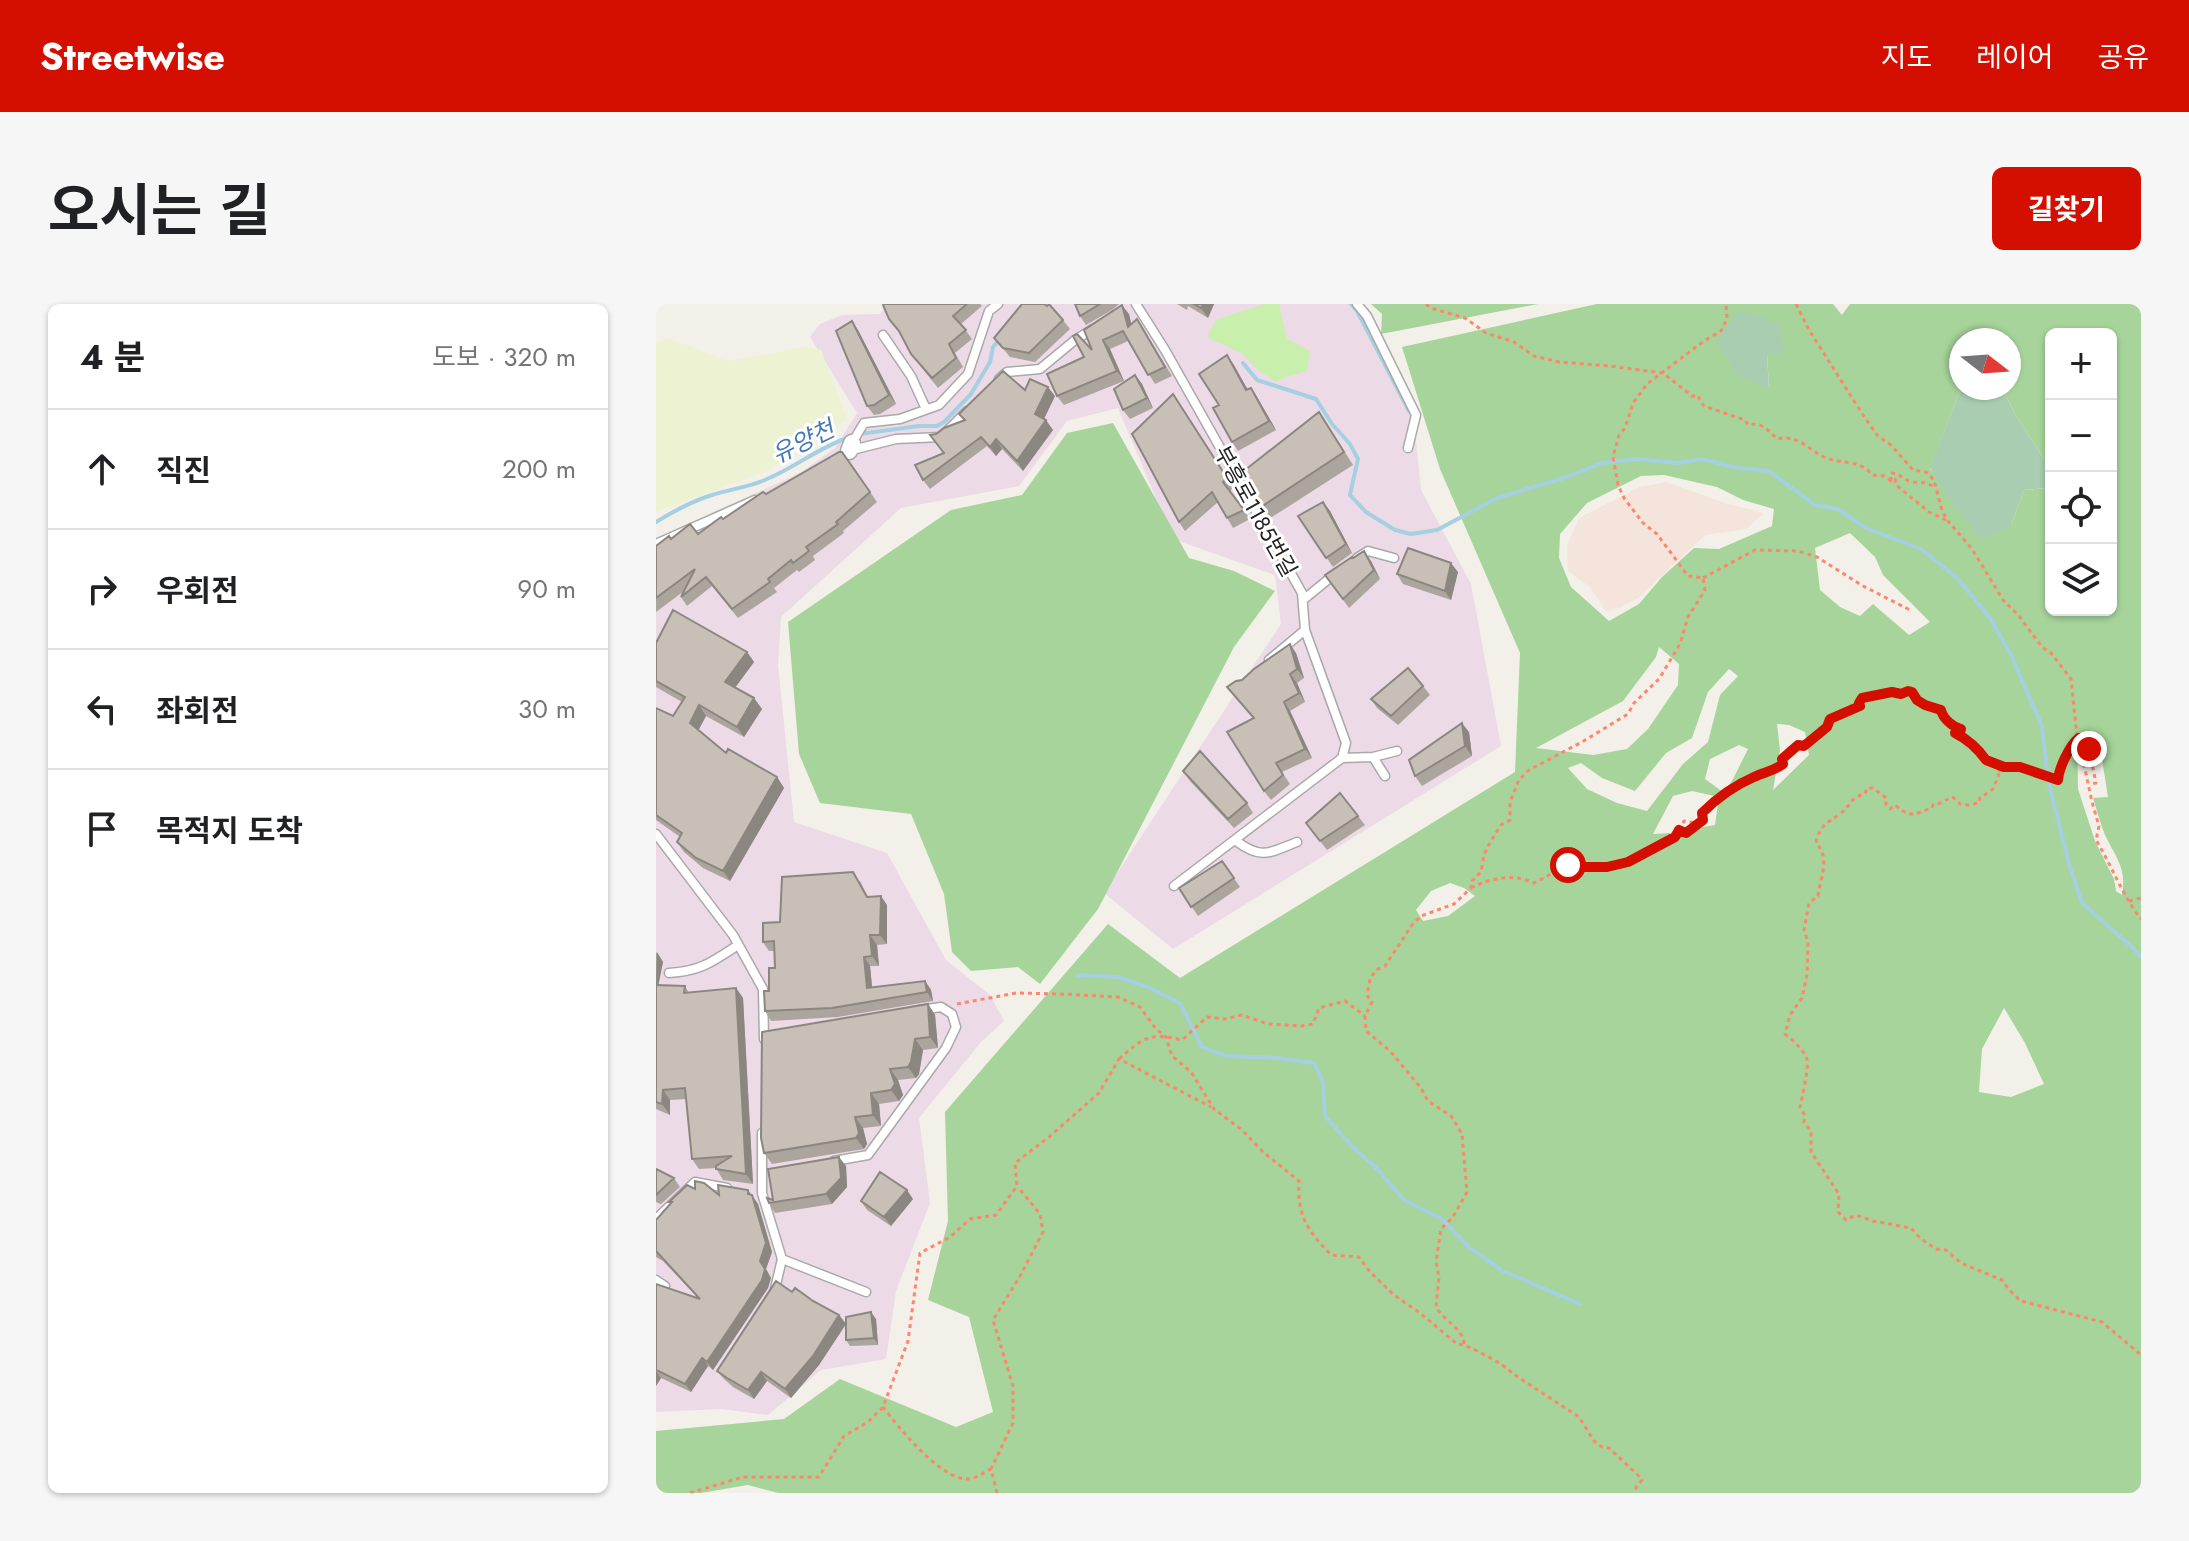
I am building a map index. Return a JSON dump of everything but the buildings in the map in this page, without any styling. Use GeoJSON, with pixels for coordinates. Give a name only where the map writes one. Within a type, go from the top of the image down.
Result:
{"type":"FeatureCollection","features":[{"type":"Feature","properties":{"kind":"lane","name":"부흥로1185번길"},"geometry":{"type":"LineString","coordinates":[[1136,304],[1302,593],[1305,630],[1346,743],[1342,758]]}},
{"type":"Feature","properties":{"kind":"lane"},"geometry":{"type":"LineString","coordinates":[[1357,304],[1367,316],[1416,415],[1408,448]]}},
{"type":"Feature","properties":{"kind":"lane"},"geometry":{"type":"LineString","coordinates":[[977,401],[941,437],[896,439],[846,450],[864,424],[900,419],[939,405],[968,374],[989,311],[996,305]]}},
{"type":"Feature","properties":{"kind":"lane"},"geometry":{"type":"LineString","coordinates":[[997,382],[1007,372],[1040,369],[1075,340],[1102,324]]}},
{"type":"Feature","properties":{"kind":"lane"},"geometry":{"type":"LineString","coordinates":[[883,335],[911,376],[926,409]]}},
{"type":"Feature","properties":{"kind":"lane"},"geometry":{"type":"LineString","coordinates":[[656,544],[763,496]]}},
{"type":"Feature","properties":{"kind":"lane"},"geometry":{"type":"LineString","coordinates":[[1303,600],[1368,551],[1394,558]]}},
{"type":"Feature","properties":{"kind":"lane"},"geometry":{"type":"LineString","coordinates":[[1264,664],[1305,630]]}},
{"type":"Feature","properties":{"kind":"lane"},"geometry":{"type":"LineString","coordinates":[[1174,886],[1342,758],[1373,757],[1397,751]]}},
{"type":"Feature","properties":{"kind":"lane"},"geometry":{"type":"LineString","coordinates":[[1373,757],[1385,776]]}},
{"type":"Feature","properties":{"kind":"lane"},"geometry":{"type":"LineString","coordinates":[[656,834],[738,945],[763,989],[763,1052]]}},
{"type":"Feature","properties":{"kind":"lane"},"geometry":{"type":"LineString","coordinates":[[1236,841],[1251,852],[1269,853],[1297,842]]}},
{"type":"Feature","properties":{"kind":"lane"},"geometry":{"type":"LineString","coordinates":[[669,973],[689,972],[711,963],[738,945]]}},
{"type":"Feature","properties":{"kind":"lane"},"geometry":{"type":"LineString","coordinates":[[831,1162],[868,1155],[946,1048],[956,1027],[952,1014],[941,1007],[912,1011]]}},
{"type":"Feature","properties":{"kind":"lane"},"geometry":{"type":"LineString","coordinates":[[764,1037],[779,1034]]}},
{"type":"Feature","properties":{"kind":"lane"},"geometry":{"type":"LineString","coordinates":[[762,1128],[762,1193],[782,1259],[775,1291],[766,1303]]}},
{"type":"Feature","properties":{"kind":"lane"},"geometry":{"type":"LineString","coordinates":[[762,1173],[774,1172]]}},
{"type":"Feature","properties":{"kind":"lane"},"geometry":{"type":"LineString","coordinates":[[656,1219],[695,1182],[736,1190]]}},
{"type":"Feature","properties":{"kind":"lane"},"geometry":{"type":"LineString","coordinates":[[749,1191],[762,1193]]}},
{"type":"Feature","properties":{"kind":"lane"},"geometry":{"type":"LineString","coordinates":[[782,1259],[866,1292]]}},
{"type":"Feature","properties":{"kind":"lane"},"geometry":{"type":"LineString","coordinates":[[656,1280],[665,1286]]}},
{"type":"Feature","properties":{"kind":"path"},"geometry":{"type":"LineString","coordinates":[[1426,304],[1465,318],[1486,333],[1514,342],[1534,356],[1559,362],[1663,373],[1692,396],[1699,396],[1704,406],[1745,420],[1748,425],[1765,427],[1777,439],[1785,437],[1807,444],[1826,458],[1851,461],[1866,467],[1872,475],[1884,476],[1891,481],[1895,479],[1896,485],[1929,512],[1948,521]]}},
{"type":"Feature","properties":{"kind":"path"},"geometry":{"type":"LineString","coordinates":[[1726,304],[1727,319],[1721,331],[1647,384],[1633,403],[1613,457],[1618,485],[1624,498],[1637,517],[1657,534],[1688,576],[1703,578],[1755,550],[1798,551],[1817,557],[1863,586],[1912,611]]}},
{"type":"Feature","properties":{"kind":"path"},"geometry":{"type":"LineString","coordinates":[[1796,304],[1809,330],[1878,436],[1891,445],[1913,470],[1926,472],[1934,480],[1942,511],[1948,521],[1984,566],[2003,600],[2071,679],[2076,727],[2099,826],[2096,840],[2128,902],[2141,919]]}},
{"type":"Feature","properties":{"kind":"path"},"geometry":{"type":"LineString","coordinates":[[1891,481],[1891,473],[1912,482],[1930,484],[1937,490]]}},
{"type":"Feature","properties":{"kind":"path"},"geometry":{"type":"LineString","coordinates":[[1471,888],[1472,881],[1481,872],[1488,846],[1501,825],[1510,820],[1510,802],[1519,780],[1529,770],[1628,714],[1634,703],[1668,666],[1680,644],[1688,617],[1705,590],[1703,578]]}},
{"type":"Feature","properties":{"kind":"path"},"geometry":{"type":"LineString","coordinates":[[1679,830],[1686,833],[1700,824],[1702,813],[1730,788],[1779,768],[1798,745],[1804,746],[1827,727],[1830,719],[1860,706],[1862,698],[1912,692],[1925,705],[1941,710],[1947,721],[1961,729],[1960,733],[1955,733],[1964,737],[1994,765],[2020,767],[2058,780],[2067,752],[2079,738]]}},
{"type":"Feature","properties":{"kind":"path"},"geometry":{"type":"LineString","coordinates":[[2081,746],[2089,749],[2095,772],[2096,783],[2089,784]]}},
{"type":"Feature","properties":{"kind":"path"},"geometry":{"type":"LineString","coordinates":[[2007,767],[2005,771],[1997,770],[1999,775],[1993,789],[1980,798],[1979,803],[1960,804],[1952,797],[1919,814],[1905,814],[1895,805],[1890,809],[1886,798],[1873,788],[1867,788],[1865,794],[1852,799],[1818,833],[1816,843],[1821,847],[1825,868],[1818,896],[1809,903],[1804,930],[1809,963],[1802,998],[1790,1015],[1785,1034],[1808,1059],[1800,1107],[1805,1116],[1804,1122],[1811,1131],[1811,1152],[1839,1194],[1838,1212],[1846,1220],[1856,1215],[1911,1228],[1936,1249],[1946,1250],[1961,1263],[2002,1280],[2021,1301],[2102,1322],[2141,1355]]}},
{"type":"Feature","properties":{"kind":"path"},"geometry":{"type":"LineString","coordinates":[[1464,1344],[1464,1337],[1458,1329],[1436,1307],[1439,1277],[1436,1262],[1441,1229],[1453,1217],[1467,1192],[1462,1134],[1451,1116],[1428,1101],[1390,1051],[1366,1031],[1365,1016],[1372,1002],[1367,995],[1370,979],[1376,970],[1385,966],[1421,916],[1454,904],[1471,888],[1507,876],[1534,883],[1568,865],[1607,867],[1628,862],[1675,837],[1684,821],[1700,824]]}},
{"type":"Feature","properties":{"kind":"path"},"geometry":{"type":"LineString","coordinates":[[2128,902],[2141,898]]}},
{"type":"Feature","properties":{"kind":"path"},"geometry":{"type":"LineString","coordinates":[[941,1007],[1016,993],[1118,997],[1140,1007],[1166,1037],[1172,1056],[1191,1072],[1214,1109]]}},
{"type":"Feature","properties":{"kind":"path"},"geometry":{"type":"LineString","coordinates":[[883,1407],[904,1435],[952,1477],[971,1479],[991,1469],[1013,1423],[1013,1386],[993,1320],[1043,1232],[1040,1214],[1017,1186],[1015,1163],[1099,1093],[1119,1059],[1143,1038],[1182,1040],[1207,1017],[1225,1019],[1242,1015],[1268,1024],[1313,1024],[1319,1008],[1345,1001],[1365,1016]]}},
{"type":"Feature","properties":{"kind":"path"},"geometry":{"type":"LineString","coordinates":[[1119,1059],[1214,1109],[1242,1130],[1299,1181],[1298,1204],[1312,1235],[1331,1255],[1359,1257],[1394,1295],[1457,1344],[1464,1344],[1505,1365],[1512,1373],[1579,1417],[1594,1441],[1625,1460],[1639,1476],[1642,1480],[1636,1487],[1636,1493]]}},
{"type":"Feature","properties":{"kind":"path"},"geometry":{"type":"LineString","coordinates":[[690,1493],[743,1477],[819,1477],[844,1436],[868,1422],[883,1407],[908,1341],[920,1253],[950,1237],[970,1219],[996,1215],[1017,1186]]}},
{"type":"Feature","properties":{"kind":"path"},"geometry":{"type":"LineString","coordinates":[[991,1469],[997,1493]]}},
{"type":"Feature","properties":{"kind":"shaded area"},"geometry":{"type":"Polygon","coordinates":[[[887,304],[1364,304],[1414,421],[1421,490],[1471,584],[1501,746],[1173,949],[1104,893],[1281,624],[1275,575],[1173,539],[1118,408],[1067,421],[1019,486],[901,508],[781,617],[778,665],[794,822],[887,853],[946,960],[990,995],[1004,1021],[981,1042],[919,1118],[930,1203],[896,1291],[886,1359],[821,1370],[768,1415],[720,1409],[656,1412],[656,538],[800,473],[835,448],[857,413],[810,337],[820,324],[842,315],[880,314],[887,304]]]}},
{"type":"Feature","properties":{"kind":"shaded area"},"geometry":{"type":"Polygon","coordinates":[[[1666,482],[1764,513],[1746,529],[1705,535],[1638,598],[1606,611],[1589,586],[1568,571],[1567,546],[1579,518],[1640,487],[1666,482]]]}},
{"type":"Feature","properties":{"kind":"green space"},"geometry":{"type":"Polygon","coordinates":[[[1264,304],[1279,304],[1287,339],[1310,351],[1307,371],[1276,382],[1258,370],[1243,354],[1207,337],[1216,320],[1264,304]]]}},
{"type":"Feature","properties":{"kind":"green space"},"geometry":{"type":"Polygon","coordinates":[[[1371,304],[1538,304],[1381,334],[1382,314],[1371,304]]]}},
{"type":"Feature","properties":{"kind":"green space"},"geometry":{"type":"Polygon","coordinates":[[[1597,304],[1833,304],[1842,315],[1850,304],[2141,304],[2141,1493],[778,1493],[748,1485],[701,1493],[656,1493],[656,1431],[784,1419],[840,1379],[956,1427],[993,1412],[969,1317],[928,1300],[948,1221],[945,1112],[1108,924],[1180,978],[1515,772],[1520,653],[1440,469],[1402,347],[1597,304]],[[1738,312],[1769,388],[1767,354],[1738,312]],[[1949,328],[1949,400],[1956,400],[1930,469],[2011,525],[2024,490],[2045,488],[2045,616],[2117,616],[2117,328],[2045,328],[2045,461],[2008,400],[2021,400],[2021,328],[1949,328]],[[1664,475],[1641,476],[1587,503],[1560,534],[1559,558],[1571,587],[1609,621],[1639,604],[1662,577],[1694,548],[1719,549],[1772,526],[1774,509],[1743,500],[1717,487],[1664,475]],[[1850,533],[1815,548],[1820,590],[1840,607],[1860,616],[1873,604],[1909,635],[1930,622],[1883,575],[1875,557],[1850,533]],[[1659,647],[1656,657],[1623,701],[1536,748],[1593,755],[1627,749],[1648,729],[1678,685],[1679,664],[1659,647]],[[1729,669],[1708,692],[1692,738],[1666,753],[1635,791],[1602,778],[1581,763],[1568,768],[1587,789],[1617,803],[1647,811],[1683,764],[1708,742],[1720,695],[1738,676],[1729,669]],[[1777,724],[1780,750],[1773,790],[1809,755],[1805,732],[1777,724]],[[2087,733],[2077,737],[2078,789],[2095,841],[2114,879],[2116,891],[2122,895],[2122,870],[2105,835],[2093,798],[2108,797],[2099,740],[2088,738],[2087,733]],[[1739,745],[1710,759],[1705,779],[1723,792],[1748,749],[1739,745]],[[1692,791],[1673,796],[1653,834],[1715,825],[1719,797],[1692,791]],[[1450,883],[1431,891],[1416,910],[1423,921],[1448,916],[1475,896],[1450,883]],[[2004,1008],[1982,1049],[1979,1092],[2011,1097],[2044,1084],[2004,1008]]]}},
{"type":"Feature","properties":{"kind":"green space"},"geometry":{"type":"Polygon","coordinates":[[[1738,312],[1755,314],[1780,326],[1783,352],[1767,354],[1769,389],[1736,374],[1717,341],[1738,312]]]}},
{"type":"Feature","properties":{"kind":"green space"},"geometry":{"type":"Polygon","coordinates":[[[668,338],[728,361],[805,347],[821,350],[847,419],[765,472],[656,512],[656,343],[668,338]]]}},
{"type":"Feature","properties":{"kind":"green space"},"geometry":{"type":"Polygon","coordinates":[[[1956,400],[2008,400],[2045,461],[2045,488],[2024,490],[2011,525],[1982,540],[1953,505],[1930,468],[1956,400]]]}},
{"type":"Feature","properties":{"kind":"green space"},"geometry":{"type":"Polygon","coordinates":[[[1113,423],[1189,558],[1234,571],[1275,591],[1234,647],[1098,909],[1040,984],[1018,967],[971,971],[952,952],[944,894],[911,814],[820,803],[799,754],[788,622],[951,510],[1022,495],[1067,433],[1113,423]]]}},
{"type":"Feature","properties":{"kind":"waterway"},"geometry":{"type":"LineString","coordinates":[[1351,304],[1409,411]]}},
{"type":"Feature","properties":{"kind":"waterway","name":"유양천"},"geometry":{"type":"LineString","coordinates":[[859,434],[937,426],[944,422],[971,394],[999,340]]}},
{"type":"Feature","properties":{"kind":"waterway"},"geometry":{"type":"LineString","coordinates":[[1243,363],[1257,380],[1316,399],[1358,459],[1350,495],[1366,512],[1395,530],[1411,534],[1437,530],[1497,498],[1602,463],[1637,459],[1678,463],[1702,459],[1738,468],[1769,471],[1815,505],[1838,509],[1866,528],[1921,549],[1958,579],[1990,618],[2011,655],[2042,726],[2048,780],[2082,903],[2141,957]]}},
{"type":"Feature","properties":{"kind":"waterway","name":"유양천"},"geometry":{"type":"LineString","coordinates":[[656,522],[697,500],[767,479],[850,437]]}},
{"type":"Feature","properties":{"kind":"waterway"},"geometry":{"type":"LineString","coordinates":[[1078,975],[1117,977],[1148,987],[1180,1003],[1202,1047],[1226,1056],[1314,1063],[1323,1082],[1325,1116],[1404,1200],[1442,1219],[1470,1248],[1503,1271],[1580,1304]]}},
{"type":"Feature","properties":{"kind":"route"},"geometry":{"type":"LineString","coordinates":[[1568,865],[1607,867],[1628,862],[1675,837],[1679,830],[1686,833],[1700,824],[1702,813],[1730,788],[1779,768],[1783,764],[1782,759],[1798,745],[1804,746],[1827,727],[1830,719],[1860,706],[1862,698],[1912,692],[1925,705],[1941,710],[1947,721],[1961,729],[1960,733],[1955,733],[1964,737],[1994,765],[2023,767],[2058,780],[2059,770],[2074,741],[2079,738],[2081,746],[2089,749]]}}]}
